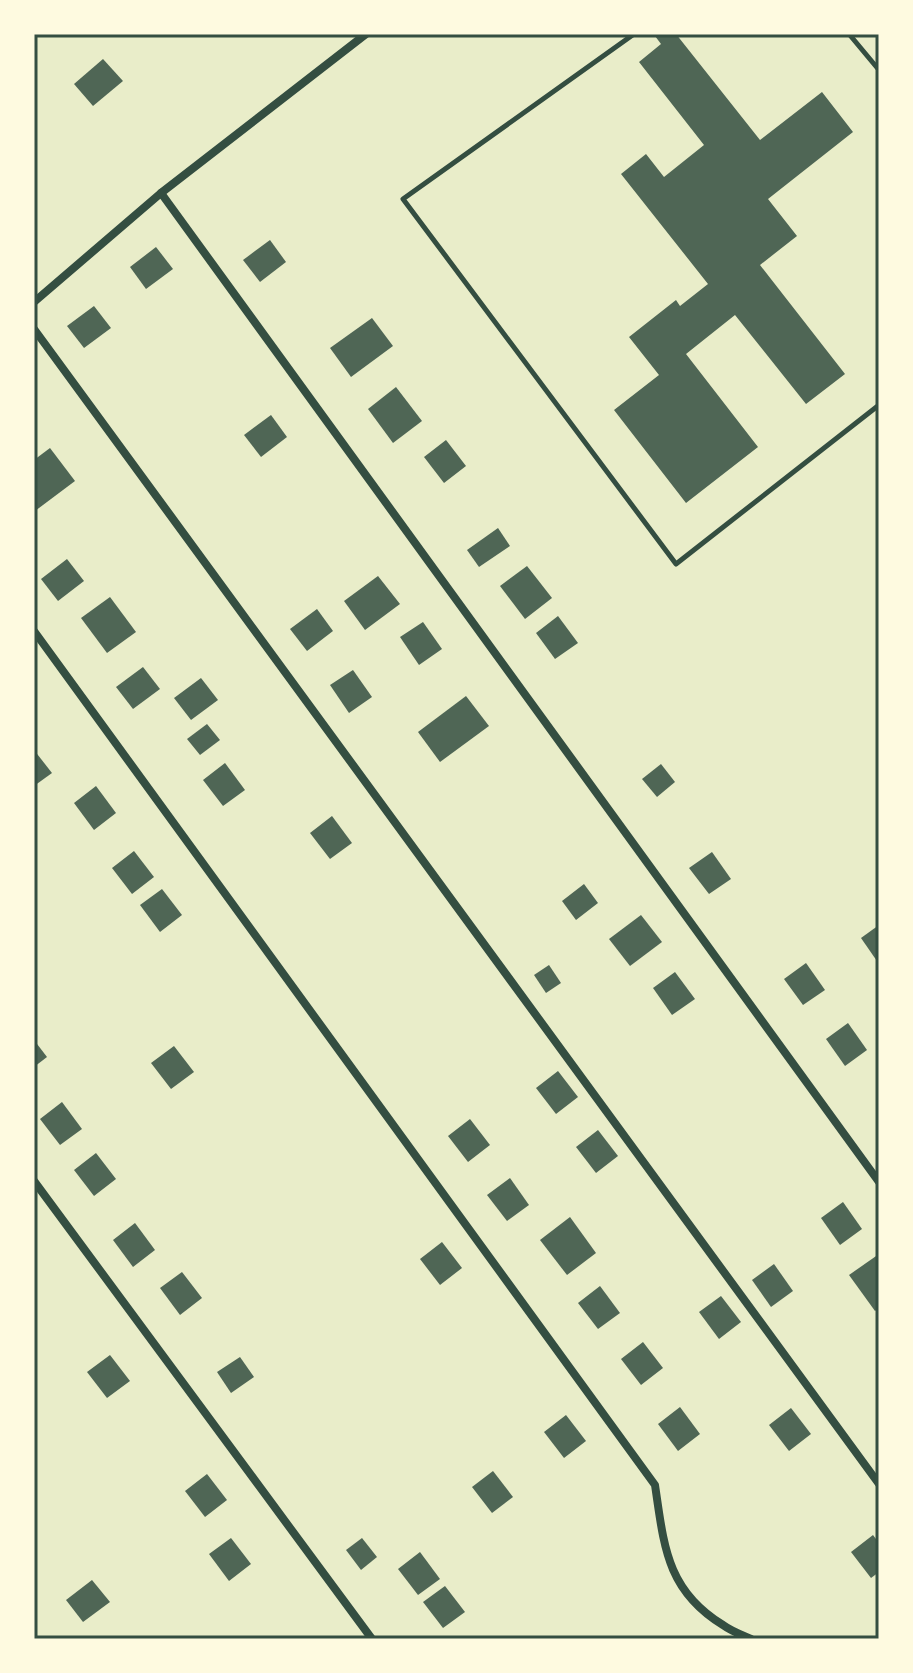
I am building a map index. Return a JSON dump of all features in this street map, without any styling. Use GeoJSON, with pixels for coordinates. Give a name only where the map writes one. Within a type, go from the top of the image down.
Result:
{"type":"FeatureCollection","features":[{"type":"Feature","properties":{"kind":"street"},"geometry":{"type":"LineString","coordinates":[[34,302],[161,193],[366,34]]}},
{"type":"Feature","properties":{"kind":"street"},"geometry":{"type":"LineString","coordinates":[[161,193],[879,1182]]}},
{"type":"Feature","properties":{"kind":"street"},"geometry":{"type":"LineString","coordinates":[[34,329],[879,1484]]}},
{"type":"Feature","properties":{"kind":"street"},"geometry":{"type":"LineString","coordinates":[[34,631],[655,1485],[664,1546],[675,1577],[695,1603],[723,1626],[751,1639]]}},
{"type":"Feature","properties":{"kind":"street"},"geometry":{"type":"LineString","coordinates":[[34,1181],[372,1639]]}},
{"type":"Feature","properties":{"kind":"lane"},"geometry":{"type":"LineString","coordinates":[[634,34],[403,199],[676,564],[879,405]]}},
{"type":"Feature","properties":{"kind":"lane"},"geometry":{"type":"LineString","coordinates":[[849,34],[879,70]]}},
{"type":"Feature","properties":{"kind":"building"},"geometry":{"type":"Polygon","coordinates":[[[676,34],[760,140],[822,92],[853,132],[768,199],[797,236],[760,265],[845,374],[806,404],[735,315],[686,354],[758,447],[686,503],[614,410],[659,375],[629,337],[676,300],[680,306],[708,284],[621,174],[646,154],[664,177],[704,145],[639,62],[661,44],[655,36],[676,34]]]}},
{"type":"Feature","properties":{"kind":"building"},"geometry":{"type":"Polygon","coordinates":[[[103,59],[123,81],[93,106],[74,84],[103,59]]]}},
{"type":"Feature","properties":{"kind":"building"},"geometry":{"type":"Polygon","coordinates":[[[270,240],[286,262],[260,282],[243,260],[270,240]]]}},
{"type":"Feature","properties":{"kind":"building"},"geometry":{"type":"Polygon","coordinates":[[[156,247],[173,269],[146,289],[130,267],[156,247]]]}},
{"type":"Feature","properties":{"kind":"building"},"geometry":{"type":"Polygon","coordinates":[[[94,306],[111,328],[84,348],[67,326],[94,306]]]}},
{"type":"Feature","properties":{"kind":"building"},"geometry":{"type":"Polygon","coordinates":[[[372,318],[393,346],[351,377],[330,348],[372,318]]]}},
{"type":"Feature","properties":{"kind":"building"},"geometry":{"type":"Polygon","coordinates":[[[396,387],[422,421],[393,443],[368,409],[396,387]]]}},
{"type":"Feature","properties":{"kind":"building"},"geometry":{"type":"Polygon","coordinates":[[[271,415],[287,437],[261,457],[244,435],[271,415]]]}},
{"type":"Feature","properties":{"kind":"building"},"geometry":{"type":"Polygon","coordinates":[[[446,440],[466,466],[444,483],[424,457],[446,440]]]}},
{"type":"Feature","properties":{"kind":"building"},"geometry":{"type":"Polygon","coordinates":[[[50,448],[75,481],[35,511],[34,460],[50,448]]]}},
{"type":"Feature","properties":{"kind":"building"},"geometry":{"type":"Polygon","coordinates":[[[498,528],[510,546],[479,567],[467,550],[498,528]]]}},
{"type":"Feature","properties":{"kind":"building"},"geometry":{"type":"Polygon","coordinates":[[[67,559],[84,581],[58,601],[41,579],[67,559]]]}},
{"type":"Feature","properties":{"kind":"building"},"geometry":{"type":"Polygon","coordinates":[[[527,566],[552,598],[525,619],[500,586],[527,566]]]}},
{"type":"Feature","properties":{"kind":"building"},"geometry":{"type":"Polygon","coordinates":[[[378,576],[400,604],[365,630],[344,601],[378,576]]]}},
{"type":"Feature","properties":{"kind":"building"},"geometry":{"type":"Polygon","coordinates":[[[110,597],[136,632],[107,653],[81,618],[110,597]]]}},
{"type":"Feature","properties":{"kind":"building"},"geometry":{"type":"Polygon","coordinates":[[[317,609],[333,631],[307,651],[290,629],[317,609]]]}},
{"type":"Feature","properties":{"kind":"building"},"geometry":{"type":"Polygon","coordinates":[[[558,616],[578,643],[555,659],[536,633],[558,616]]]}},
{"type":"Feature","properties":{"kind":"building"},"geometry":{"type":"Polygon","coordinates":[[[423,622],[442,649],[419,665],[400,637],[423,622]]]}},
{"type":"Feature","properties":{"kind":"building"},"geometry":{"type":"Polygon","coordinates":[[[143,667],[160,689],[133,709],[116,687],[143,667]]]}},
{"type":"Feature","properties":{"kind":"building"},"geometry":{"type":"Polygon","coordinates":[[[353,670],[372,697],[349,713],[330,685],[353,670]]]}},
{"type":"Feature","properties":{"kind":"building"},"geometry":{"type":"Polygon","coordinates":[[[201,678],[218,700],[191,720],[174,698],[201,678]]]}},
{"type":"Feature","properties":{"kind":"building"},"geometry":{"type":"Polygon","coordinates":[[[466,696],[489,726],[440,762],[418,732],[466,696]]]}},
{"type":"Feature","properties":{"kind":"building"},"geometry":{"type":"Polygon","coordinates":[[[207,724],[220,740],[200,755],[187,739],[207,724]]]}},
{"type":"Feature","properties":{"kind":"building"},"geometry":{"type":"Polygon","coordinates":[[[34,750],[52,773],[34,786],[34,750]]]}},
{"type":"Feature","properties":{"kind":"building"},"geometry":{"type":"Polygon","coordinates":[[[225,763],[245,790],[223,806],[203,780],[225,763]]]}},
{"type":"Feature","properties":{"kind":"building"},"geometry":{"type":"Polygon","coordinates":[[[661,764],[675,782],[657,797],[642,779],[661,764]]]}},
{"type":"Feature","properties":{"kind":"building"},"geometry":{"type":"Polygon","coordinates":[[[96,786],[116,813],[94,830],[74,803],[96,786]]]}},
{"type":"Feature","properties":{"kind":"building"},"geometry":{"type":"Polygon","coordinates":[[[332,816],[352,843],[330,859],[310,833],[332,816]]]}},
{"type":"Feature","properties":{"kind":"building"},"geometry":{"type":"Polygon","coordinates":[[[134,851],[154,877],[132,894],[112,868],[134,851]]]}},
{"type":"Feature","properties":{"kind":"building"},"geometry":{"type":"Polygon","coordinates":[[[712,852],[731,879],[709,894],[689,868],[712,852]]]}},
{"type":"Feature","properties":{"kind":"building"},"geometry":{"type":"Polygon","coordinates":[[[584,884],[598,903],[576,920],[562,901],[584,884]]]}},
{"type":"Feature","properties":{"kind":"building"},"geometry":{"type":"Polygon","coordinates":[[[162,889],[182,915],[160,932],[140,905],[162,889]]]}},
{"type":"Feature","properties":{"kind":"building"},"geometry":{"type":"Polygon","coordinates":[[[641,915],[662,942],[630,966],[609,939],[641,915]]]}},
{"type":"Feature","properties":{"kind":"building"},"geometry":{"type":"Polygon","coordinates":[[[879,925],[879,964],[861,938],[879,925]]]}},
{"type":"Feature","properties":{"kind":"building"},"geometry":{"type":"Polygon","coordinates":[[[806,963],[825,990],[803,1005],[784,979],[806,963]]]}},
{"type":"Feature","properties":{"kind":"building"},"geometry":{"type":"Polygon","coordinates":[[[549,965],[561,983],[546,993],[534,975],[549,965]]]}},
{"type":"Feature","properties":{"kind":"building"},"geometry":{"type":"Polygon","coordinates":[[[675,972],[695,999],[672,1015],[653,988],[675,972]]]}},
{"type":"Feature","properties":{"kind":"building"},"geometry":{"type":"Polygon","coordinates":[[[848,1023],[867,1050],[845,1066],[826,1039],[848,1023]]]}},
{"type":"Feature","properties":{"kind":"building"},"geometry":{"type":"Polygon","coordinates":[[[34,1040],[47,1057],[34,1067],[34,1040]]]}},
{"type":"Feature","properties":{"kind":"building"},"geometry":{"type":"Polygon","coordinates":[[[174,1046],[194,1072],[171,1089],[151,1063],[174,1046]]]}},
{"type":"Feature","properties":{"kind":"building"},"geometry":{"type":"Polygon","coordinates":[[[558,1071],[578,1097],[556,1114],[536,1088],[558,1071]]]}},
{"type":"Feature","properties":{"kind":"building"},"geometry":{"type":"Polygon","coordinates":[[[62,1102],[82,1129],[60,1145],[40,1119],[62,1102]]]}},
{"type":"Feature","properties":{"kind":"building"},"geometry":{"type":"Polygon","coordinates":[[[470,1119],[490,1145],[468,1162],[448,1136],[470,1119]]]}},
{"type":"Feature","properties":{"kind":"building"},"geometry":{"type":"Polygon","coordinates":[[[598,1130],[618,1156],[596,1173],[576,1147],[598,1130]]]}},
{"type":"Feature","properties":{"kind":"building"},"geometry":{"type":"Polygon","coordinates":[[[96,1153],[116,1179],[94,1196],[74,1170],[96,1153]]]}},
{"type":"Feature","properties":{"kind":"building"},"geometry":{"type":"Polygon","coordinates":[[[510,1178],[529,1205],[507,1221],[487,1195],[510,1178]]]}},
{"type":"Feature","properties":{"kind":"building"},"geometry":{"type":"Polygon","coordinates":[[[843,1202],[862,1229],[840,1245],[821,1218],[843,1202]]]}},
{"type":"Feature","properties":{"kind":"building"},"geometry":{"type":"Polygon","coordinates":[[[570,1217],[596,1253],[567,1275],[540,1240],[570,1217]]]}},
{"type":"Feature","properties":{"kind":"building"},"geometry":{"type":"Polygon","coordinates":[[[135,1223],[155,1250],[133,1267],[113,1240],[135,1223]]]}},
{"type":"Feature","properties":{"kind":"building"},"geometry":{"type":"Polygon","coordinates":[[[442,1242],[462,1268],[440,1285],[420,1259],[442,1242]]]}},
{"type":"Feature","properties":{"kind":"building"},"geometry":{"type":"Polygon","coordinates":[[[879,1254],[879,1308],[875,1311],[849,1275],[879,1254]]]}},
{"type":"Feature","properties":{"kind":"building"},"geometry":{"type":"Polygon","coordinates":[[[774,1264],[793,1291],[771,1307],[752,1280],[774,1264]]]}},
{"type":"Feature","properties":{"kind":"building"},"geometry":{"type":"Polygon","coordinates":[[[182,1272],[202,1298],[180,1315],[160,1288],[182,1272]]]}},
{"type":"Feature","properties":{"kind":"building"},"geometry":{"type":"Polygon","coordinates":[[[600,1286],[620,1313],[598,1329],[578,1303],[600,1286]]]}},
{"type":"Feature","properties":{"kind":"building"},"geometry":{"type":"Polygon","coordinates":[[[721,1296],[741,1322],[719,1339],[699,1312],[721,1296]]]}},
{"type":"Feature","properties":{"kind":"building"},"geometry":{"type":"Polygon","coordinates":[[[643,1342],[663,1368],[641,1385],[621,1359],[643,1342]]]}},
{"type":"Feature","properties":{"kind":"building"},"geometry":{"type":"Polygon","coordinates":[[[110,1355],[130,1381],[107,1398],[87,1372],[110,1355]]]}},
{"type":"Feature","properties":{"kind":"building"},"geometry":{"type":"Polygon","coordinates":[[[240,1357],[254,1377],[231,1393],[217,1372],[240,1357]]]}},
{"type":"Feature","properties":{"kind":"building"},"geometry":{"type":"Polygon","coordinates":[[[680,1407],[700,1434],[678,1451],[658,1424],[680,1407]]]}},
{"type":"Feature","properties":{"kind":"building"},"geometry":{"type":"Polygon","coordinates":[[[791,1408],[811,1434],[789,1451],[769,1425],[791,1408]]]}},
{"type":"Feature","properties":{"kind":"building"},"geometry":{"type":"Polygon","coordinates":[[[566,1415],[586,1441],[564,1458],[544,1432],[566,1415]]]}},
{"type":"Feature","properties":{"kind":"building"},"geometry":{"type":"Polygon","coordinates":[[[493,1471],[513,1497],[492,1513],[472,1487],[493,1471]]]}},
{"type":"Feature","properties":{"kind":"building"},"geometry":{"type":"Polygon","coordinates":[[[207,1474],[227,1500],[205,1517],[185,1491],[207,1474]]]}},
{"type":"Feature","properties":{"kind":"building"},"geometry":{"type":"Polygon","coordinates":[[[873,1535],[879,1543],[879,1572],[871,1578],[851,1552],[873,1535]]]}},
{"type":"Feature","properties":{"kind":"building"},"geometry":{"type":"Polygon","coordinates":[[[231,1538],[251,1564],[229,1581],[209,1554],[231,1538]]]}},
{"type":"Feature","properties":{"kind":"building"},"geometry":{"type":"Polygon","coordinates":[[[362,1538],[377,1557],[361,1570],[346,1550],[362,1538]]]}},
{"type":"Feature","properties":{"kind":"building"},"geometry":{"type":"Polygon","coordinates":[[[420,1552],[440,1579],[418,1595],[398,1569],[420,1552]]]}},
{"type":"Feature","properties":{"kind":"building"},"geometry":{"type":"Polygon","coordinates":[[[92,1580],[110,1602],[83,1622],[66,1600],[92,1580]]]}},
{"type":"Feature","properties":{"kind":"building"},"geometry":{"type":"Polygon","coordinates":[[[445,1586],[465,1612],[443,1628],[423,1602],[445,1586]]]}}]}
